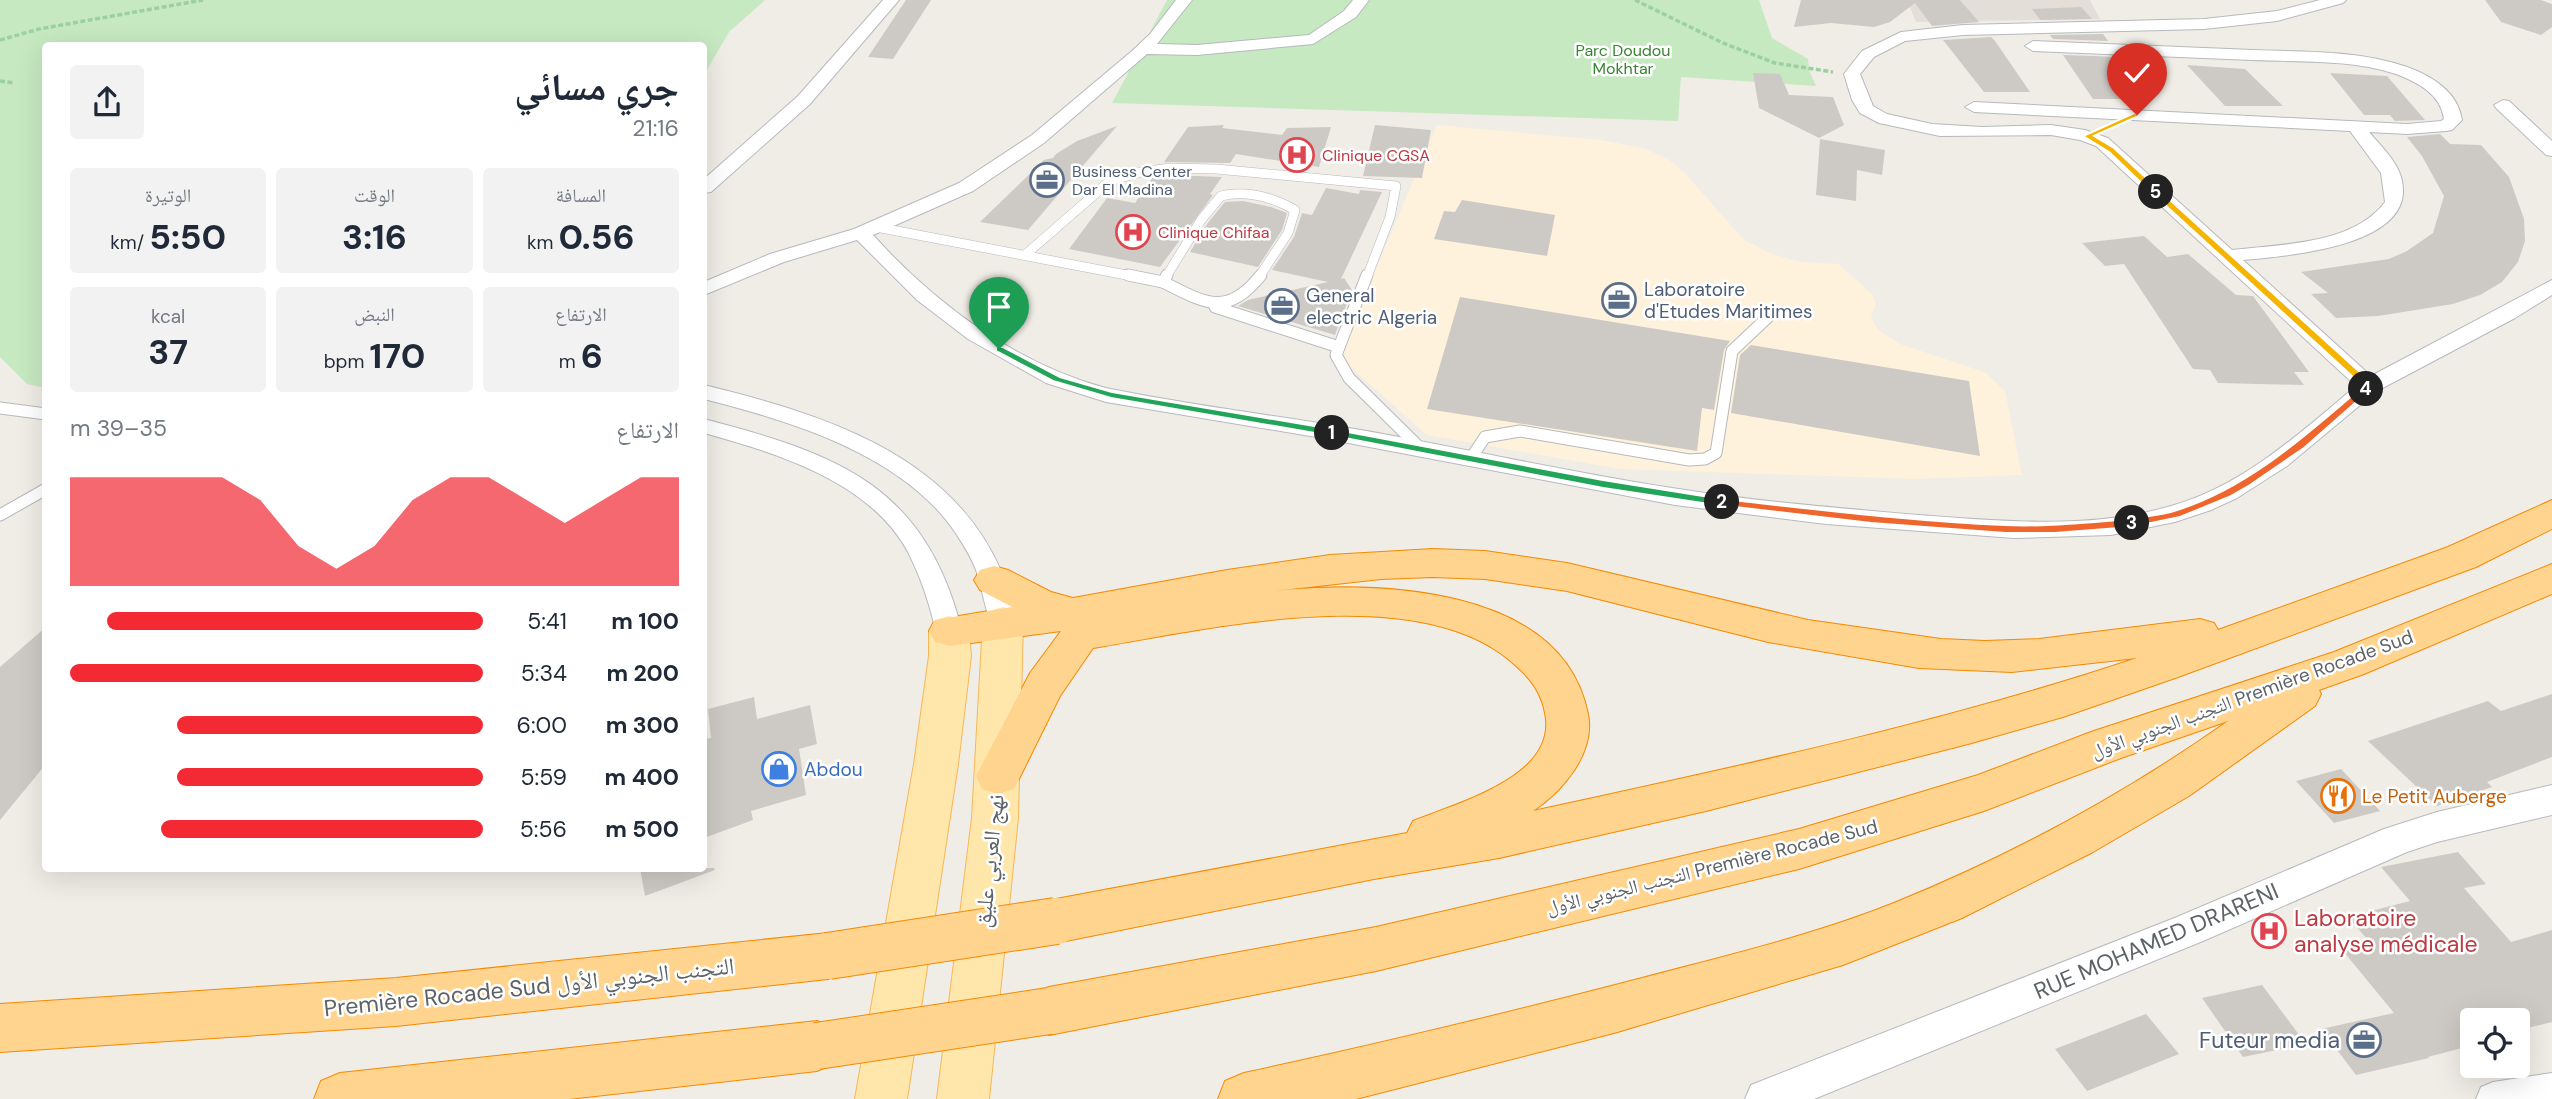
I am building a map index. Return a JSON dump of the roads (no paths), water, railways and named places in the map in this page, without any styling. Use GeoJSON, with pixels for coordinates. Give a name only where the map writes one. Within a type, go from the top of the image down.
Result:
{"type":"FeatureCollection","features":[{"type":"Feature","properties":{"kind":"highway"},"geometry":{"type":"LineString","coordinates":[[1374,859],[1525,832],[1706,792],[1968,727],[2063,700],[2462,557],[2552,513]]}},
{"type":"Feature","properties":{"kind":"highway"},"geometry":{"type":"LineString","coordinates":[[949,644],[1000,616],[1037,602],[1077,624],[1287,574],[1435,562],[1531,570],[1809,635],[1877,646],[1984,657],[2104,649],[2279,624]]}},
{"type":"Feature","properties":{"kind":"highway","name":"التجنب الجنوبي الأول Première Rocade Sud"},"geometry":{"type":"LineString","coordinates":[[340,1099],[817,1045],[1049,1011],[1376,949],[1799,849],[1984,792],[2106,745],[2349,663],[2552,578]]}},
{"type":"Feature","properties":{"kind":"highway"},"geometry":{"type":"LineString","coordinates":[[1000,616],[1077,624],[1296,603],[1353,601],[1449,611],[1503,634],[1528,651],[1550,673],[1567,709],[1569,733],[1564,750],[1541,781],[1514,798],[1374,859]]}},
{"type":"Feature","properties":{"kind":"highway"},"geometry":{"type":"LineString","coordinates":[[998,776],[1044,686],[1068,649],[1077,624]]}},
{"type":"Feature","properties":{"kind":"highway"},"geometry":{"type":"LineString","coordinates":[[1244,1099],[1352,1075],[1621,1007],[1854,941],[1966,893],[2154,795],[2208,760],[2259,721],[2349,663]]}},
{"type":"Feature","properties":{"kind":"highway","name":"Première Rocade Sud التجنب الجنوبي الأول"},"geometry":{"type":"LineString","coordinates":[[0,1028],[396,1002],[828,956],[1056,921],[1374,859]]}},
{"type":"Feature","properties":{"kind":"main road","name":"نهج العربي عليق"},"geometry":{"type":"LineString","coordinates":[[963,1099],[998,776],[1000,616]]}},
{"type":"Feature","properties":{"kind":"main road"},"geometry":{"type":"LineString","coordinates":[[881,1099],[936,764],[949,644]]}},
{"type":"Feature","properties":{"kind":"street"},"geometry":{"type":"LineString","coordinates":[[707,185],[804,100],[891,0]]}},
{"type":"Feature","properties":{"kind":"street"},"geometry":{"type":"LineString","coordinates":[[707,288],[777,258],[869,230],[966,187],[1038,139],[1143,49],[1184,0]]}},
{"type":"Feature","properties":{"kind":"street"},"geometry":{"type":"LineString","coordinates":[[1143,49],[1197,50],[1313,39],[1350,14],[1361,0]]}},
{"type":"Feature","properties":{"kind":"street"},"geometry":{"type":"LineString","coordinates":[[2338,0],[2277,16],[2204,24],[1963,30],[1901,37],[1868,54],[1852,74],[1860,98],[1871,113],[1922,129],[1966,132],[2050,129],[2088,136],[2112,150],[2369,386]]}},
{"type":"Feature","properties":{"kind":"street"},"geometry":{"type":"LineString","coordinates":[[1974,107],[2356,127],[2434,128],[2453,120],[2451,106],[2444,96],[2423,81],[2392,68],[2369,63],[2318,58],[2033,46]]}},
{"type":"Feature","properties":{"kind":"street"},"geometry":{"type":"LineString","coordinates":[[2503,105],[2552,151]]}},
{"type":"Feature","properties":{"kind":"street"},"geometry":{"type":"LineString","coordinates":[[2088,136],[2137,115]]}},
{"type":"Feature","properties":{"kind":"street"},"geometry":{"type":"LineString","coordinates":[[2228,256],[2346,237],[2374,225],[2388,213],[2393,203],[2393,180],[2356,127]]}},
{"type":"Feature","properties":{"kind":"street"},"geometry":{"type":"LineString","coordinates":[[869,230],[903,276],[932,301],[999,349],[1057,379],[1111,395],[1420,448],[1675,497],[1847,517],[2005,529],[2104,526],[2176,514],[2225,495],[2300,445],[2369,386],[2402,366],[2496,320],[2552,286]]}},
{"type":"Feature","properties":{"kind":"street"},"geometry":{"type":"LineString","coordinates":[[707,393],[786,414],[888,457],[917,477],[939,498],[979,550],[1000,616]]}},
{"type":"Feature","properties":{"kind":"street"},"geometry":{"type":"LineString","coordinates":[[707,427],[741,435],[789,453],[852,483],[897,518],[911,538],[936,589],[949,644]]}},
{"type":"Feature","properties":{"kind":"street","name":"RUE MOHAMED DRARENI"},"geometry":{"type":"LineString","coordinates":[[1773,1098],[2190,929],[2397,840],[2437,827],[2552,800]]}},
{"type":"Feature","properties":{"kind":"street"},"geometry":{"type":"LineString","coordinates":[[2493,1099],[2552,1089]]}},
{"type":"Feature","properties":{"kind":"lane"},"geometry":{"type":"LineString","coordinates":[[1025,255],[1110,181],[1141,172],[1170,168],[1216,169],[1396,186],[1390,218],[1339,347],[1338,362],[1349,378],[1420,448]]}},
{"type":"Feature","properties":{"kind":"lane"},"geometry":{"type":"LineString","coordinates":[[1163,282],[1201,220],[1221,196],[1235,193],[1278,202],[1295,210],[1293,223],[1258,282],[1236,301],[1205,304]]}},
{"type":"Feature","properties":{"kind":"lane"},"geometry":{"type":"LineString","coordinates":[[869,230],[1025,255],[1163,282],[1205,304],[1339,347]]}},
{"type":"Feature","properties":{"kind":"lane"},"geometry":{"type":"LineString","coordinates":[[1471,458],[1485,437],[1520,431],[1689,460],[1705,459],[1716,453],[1732,351],[1768,317]]}},
{"type":"Feature","properties":{"kind":"lane"},"geometry":{"type":"LineString","coordinates":[[0,408],[42,413]]}},
{"type":"Feature","properties":{"kind":"lane"},"geometry":{"type":"LineString","coordinates":[[0,515],[42,491]]}},
{"type":"Feature","properties":{"kind":"place","name":"Clinique CGSA"},"geometry":{"type":"Point","coordinates":[1297,155]}},
{"type":"Feature","properties":{"kind":"place","name":"Business Center Dar El Madina"},"geometry":{"type":"Point","coordinates":[1047,180]}},
{"type":"Feature","properties":{"kind":"place","name":"Clinique Chifaa"},"geometry":{"type":"Point","coordinates":[1133,232]}},
{"type":"Feature","properties":{"kind":"place","name":"Laboratoire d'Etudes Maritimes"},"geometry":{"type":"Point","coordinates":[1619,300]}},
{"type":"Feature","properties":{"kind":"place","name":"General electric Algeria"},"geometry":{"type":"Point","coordinates":[1282,306]}},
{"type":"Feature","properties":{"kind":"place","name":"Abdou"},"geometry":{"type":"Point","coordinates":[779,769]}},
{"type":"Feature","properties":{"kind":"place","name":"Le Petit Auberge"},"geometry":{"type":"Point","coordinates":[2338,796]}},
{"type":"Feature","properties":{"kind":"place","name":"Laboratoire analyse médicale"},"geometry":{"type":"Point","coordinates":[2269,931]}},
{"type":"Feature","properties":{"kind":"place","name":"Futeur media"},"geometry":{"type":"Point","coordinates":[2364,1040]}},
{"type":"Feature","properties":{"kind":"park label","name":"Parc Doudou Mokhtar"},"geometry":{"type":"Point","coordinates":[1623,59]}}]}
